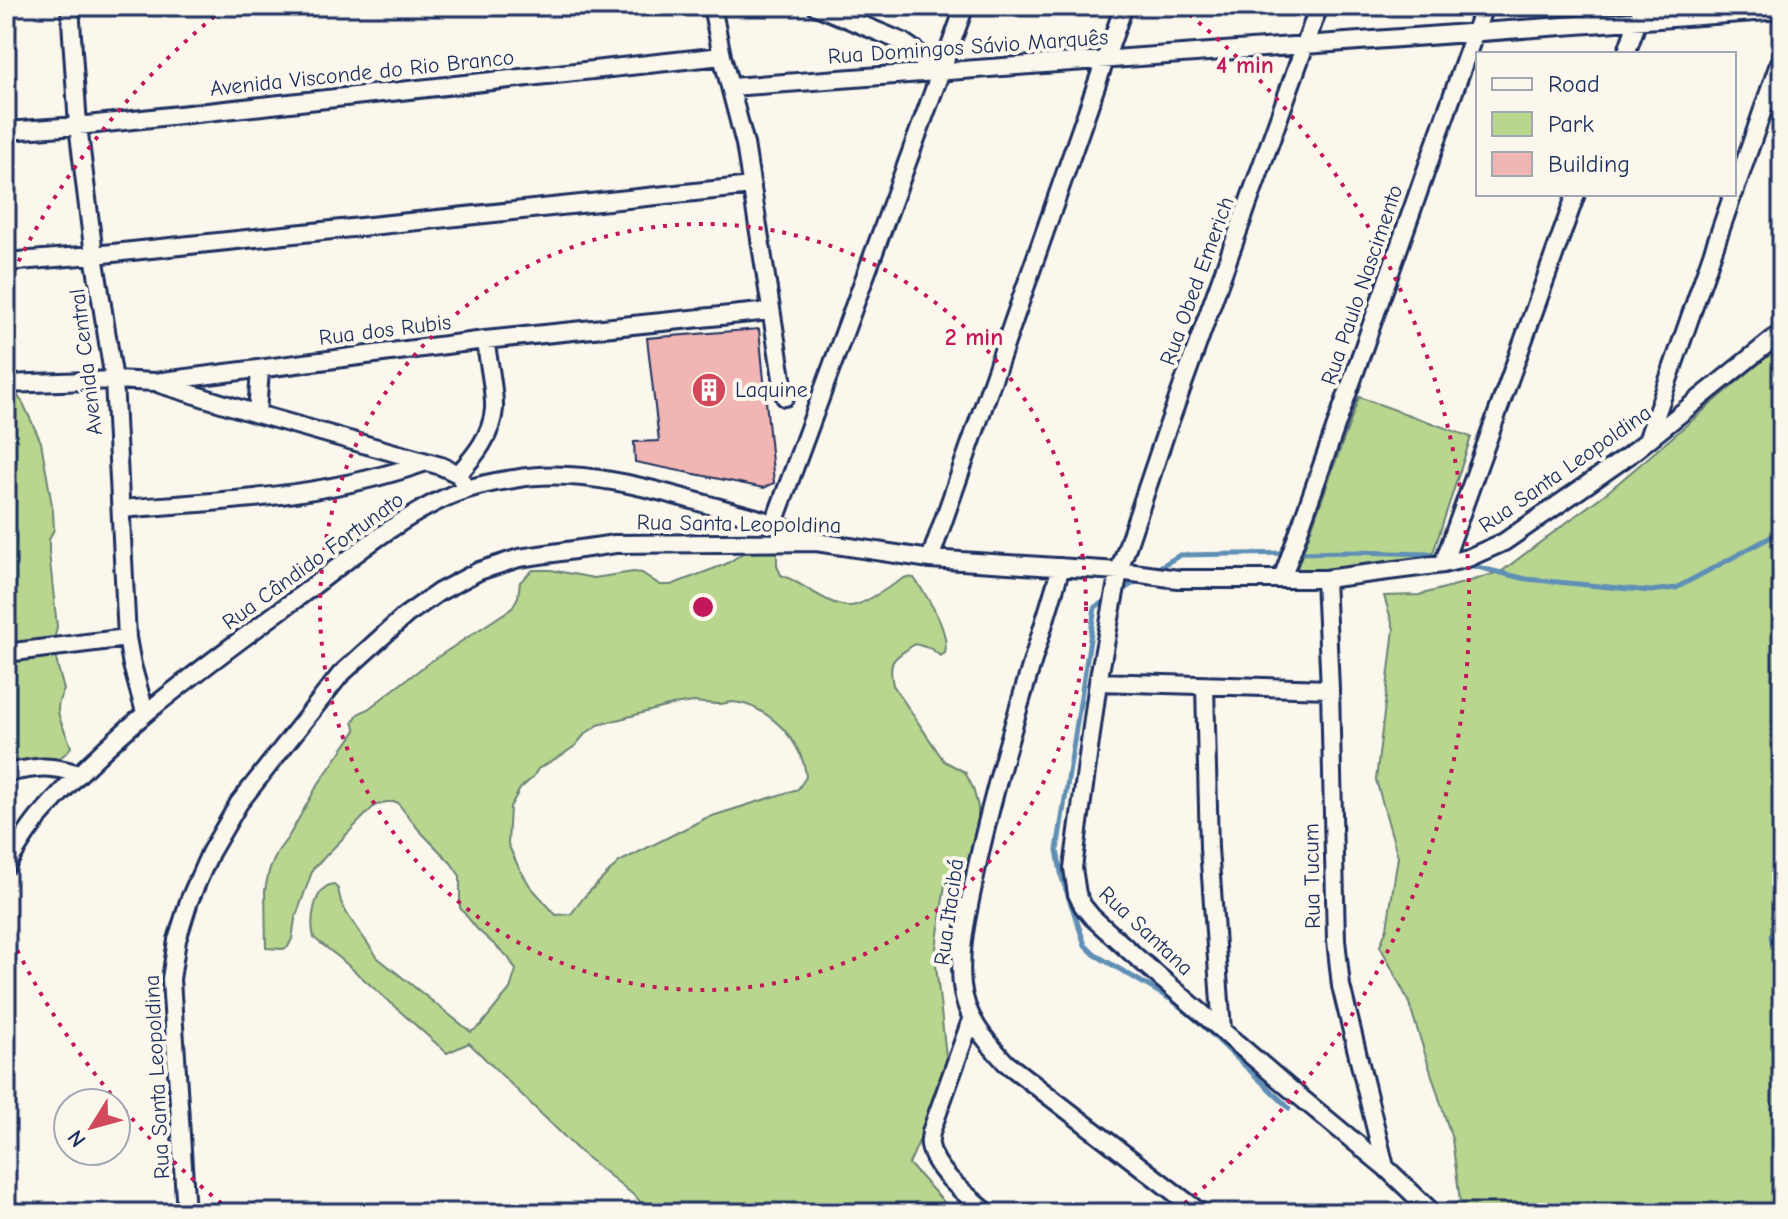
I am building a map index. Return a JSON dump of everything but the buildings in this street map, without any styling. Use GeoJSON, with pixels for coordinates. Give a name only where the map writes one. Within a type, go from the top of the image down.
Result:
{"type":"FeatureCollection","features":[{"type":"Feature","properties":{"kind":"street","name":"Avenida Central"},"geometry":{"type":"LineString","coordinates":[[70,6],[78,126],[114,380],[127,638],[145,712]]}},
{"type":"Feature","properties":{"kind":"street"},"geometry":{"type":"LineString","coordinates":[[712,6],[745,144],[785,397]]}},
{"type":"Feature","properties":{"kind":"street"},"geometry":{"type":"LineString","coordinates":[[816,6],[903,42],[937,72]]}},
{"type":"Feature","properties":{"kind":"street"},"geometry":{"type":"LineString","coordinates":[[774,523],[937,72],[965,6]]}},
{"type":"Feature","properties":{"kind":"street"},"geometry":{"type":"LineString","coordinates":[[930,559],[1124,6]]}},
{"type":"Feature","properties":{"kind":"street","name":"Rua Obed Emerich"},"geometry":{"type":"LineString","coordinates":[[1119,571],[1319,6]]}},
{"type":"Feature","properties":{"kind":"street","name":"Rua Paulo Nascimento"},"geometry":{"type":"LineString","coordinates":[[1282,579],[1484,6]]}},
{"type":"Feature","properties":{"kind":"street","name":"Rua Domingos Sávio Marquês"},"geometry":{"type":"LineString","coordinates":[[731,87],[1474,33],[1641,13],[1782,10]]}},
{"type":"Feature","properties":{"kind":"street"},"geometry":{"type":"LineString","coordinates":[[1627,52],[1641,13]]}},
{"type":"Feature","properties":{"kind":"street"},"geometry":{"type":"LineString","coordinates":[[1736,187],[1782,55]]}},
{"type":"Feature","properties":{"kind":"street","name":"Avenida Visconde do Rio Branco"},"geometry":{"type":"LineString","coordinates":[[6,131],[78,126],[722,56]]}},
{"type":"Feature","properties":{"kind":"street"},"geometry":{"type":"LineString","coordinates":[[6,262],[752,186]]}},
{"type":"Feature","properties":{"kind":"street"},"geometry":{"type":"LineString","coordinates":[[1443,564],[1575,196]]}},
{"type":"Feature","properties":{"kind":"street"},"geometry":{"type":"LineString","coordinates":[[1648,440],[1733,196]]}},
{"type":"Feature","properties":{"kind":"street","name":"Rua dos Rubis"},"geometry":{"type":"LineString","coordinates":[[6,384],[114,380],[155,382],[485,340],[770,311]]}},
{"type":"Feature","properties":{"kind":"street","name":"Rua Santa Leopoldina"},"geometry":{"type":"LineString","coordinates":[[186,1213],[171,979],[177,940],[189,901],[210,853],[239,803],[340,675],[406,615],[439,592],[479,571],[519,558],[615,544],[816,542],[930,559],[1119,571],[1178,579],[1325,579],[1443,564],[1468,558],[1504,542],[1628,456],[1782,332]]}},
{"type":"Feature","properties":{"kind":"street"},"geometry":{"type":"LineString","coordinates":[[458,474],[482,445],[494,408],[485,340]]}},
{"type":"Feature","properties":{"kind":"street"},"geometry":{"type":"LineString","coordinates":[[257,414],[260,369]]}},
{"type":"Feature","properties":{"kind":"street"},"geometry":{"type":"LineString","coordinates":[[155,382],[441,466],[458,474],[467,489]]}},
{"type":"Feature","properties":{"kind":"street"},"geometry":{"type":"LineString","coordinates":[[121,509],[279,496],[347,485],[426,462]]}},
{"type":"Feature","properties":{"kind":"street","name":"Rua Cândido Fortunato"},"geometry":{"type":"LineString","coordinates":[[6,866],[40,816],[145,712],[391,529],[424,508],[467,489],[517,478],[568,475],[651,488],[774,523],[816,542]]}},
{"type":"Feature","properties":{"kind":"street","name":"Rua Itacibá"},"geometry":{"type":"LineString","coordinates":[[1061,567],[989,809],[966,918],[961,955],[962,988],[971,1020],[1006,1063],[1201,1213]]}},
{"type":"Feature","properties":{"kind":"street","name":"Rua Santana"},"geometry":{"type":"LineString","coordinates":[[1119,571],[1098,682],[1073,868],[1077,894],[1083,906],[1103,926],[1385,1167],[1433,1213]]}},
{"type":"Feature","properties":{"kind":"street","name":"Rua Tucum"},"geometry":{"type":"LineString","coordinates":[[1325,579],[1336,940],[1341,986],[1385,1167]]}},
{"type":"Feature","properties":{"kind":"street"},"geometry":{"type":"LineString","coordinates":[[6,653],[127,638]]}},
{"type":"Feature","properties":{"kind":"street"},"geometry":{"type":"LineString","coordinates":[[1098,682],[1330,689]]}},
{"type":"Feature","properties":{"kind":"street"},"geometry":{"type":"LineString","coordinates":[[1205,686],[1209,848],[1222,1030]]}},
{"type":"Feature","properties":{"kind":"street"},"geometry":{"type":"LineString","coordinates":[[6,773],[44,766],[79,774]]}},
{"type":"Feature","properties":{"kind":"street"},"geometry":{"type":"LineString","coordinates":[[971,1020],[931,1132],[930,1145],[938,1164],[959,1188],[988,1213]]}},
{"type":"Feature","properties":{"kind":"green space"},"geometry":{"type":"Polygon","coordinates":[[[1782,344],[1782,1213],[1444,1213],[1460,1201],[1452,1139],[1408,1000],[1380,946],[1387,928],[1398,857],[1376,780],[1394,629],[1384,596],[1419,595],[1502,571],[1610,490],[1782,344]]]}},
{"type":"Feature","properties":{"kind":"green space"},"geometry":{"type":"Polygon","coordinates":[[[6,388],[15,392],[23,403],[41,442],[53,511],[54,529],[49,540],[49,552],[57,627],[55,651],[64,690],[58,712],[71,747],[58,759],[42,764],[6,764],[6,388]]]}},
{"type":"Feature","properties":{"kind":"green space"},"geometry":{"type":"Polygon","coordinates":[[[1359,397],[1471,437],[1431,559],[1295,574],[1359,397]]]}},
{"type":"Feature","properties":{"kind":"green space"},"geometry":{"type":"Polygon","coordinates":[[[757,544],[777,547],[777,566],[781,575],[828,600],[847,606],[868,600],[906,577],[914,578],[941,624],[945,653],[940,656],[932,649],[915,644],[894,660],[891,669],[893,685],[944,761],[965,772],[978,807],[969,867],[945,884],[935,956],[948,1075],[909,1164],[954,1213],[650,1213],[636,1197],[579,1151],[469,1043],[447,1053],[314,938],[314,906],[321,892],[333,884],[338,889],[347,914],[378,958],[471,1032],[481,1025],[510,989],[516,970],[508,957],[477,929],[460,908],[460,876],[397,802],[374,806],[313,869],[288,947],[266,948],[265,890],[269,871],[317,786],[356,730],[353,722],[358,714],[512,608],[518,597],[520,582],[533,570],[594,578],[633,572],[642,573],[660,585],[671,585],[726,564],[757,544]],[[694,702],[598,725],[575,746],[538,769],[520,789],[510,807],[508,844],[530,886],[556,915],[571,914],[619,862],[706,818],[798,789],[806,777],[799,751],[771,718],[745,704],[694,702]]]}},
{"type":"Feature","properties":{"kind":"waterway"},"geometry":{"type":"LineString","coordinates":[[1465,564],[1526,579],[1650,591],[1676,588],[1782,531]]}},
{"type":"Feature","properties":{"kind":"waterway"},"geometry":{"type":"LineString","coordinates":[[1155,570],[1180,555],[1356,552],[1427,554],[1444,558]]}},
{"type":"Feature","properties":{"kind":"waterway"},"geometry":{"type":"LineString","coordinates":[[1120,591],[1143,578]]}},
{"type":"Feature","properties":{"kind":"waterway"},"geometry":{"type":"LineString","coordinates":[[1109,599],[1095,607],[1057,850],[1062,878],[1085,945],[1094,954],[1172,1000],[1289,1108]]}},
{"type":"Feature","properties":{"kind":"waterway"},"geometry":{"type":"LineString","coordinates":[[1771,936],[1782,992]]}},
{"type":"Feature","properties":{"kind":"place","name":"Laquine"},"geometry":{"type":"Point","coordinates":[709,390]}}]}
